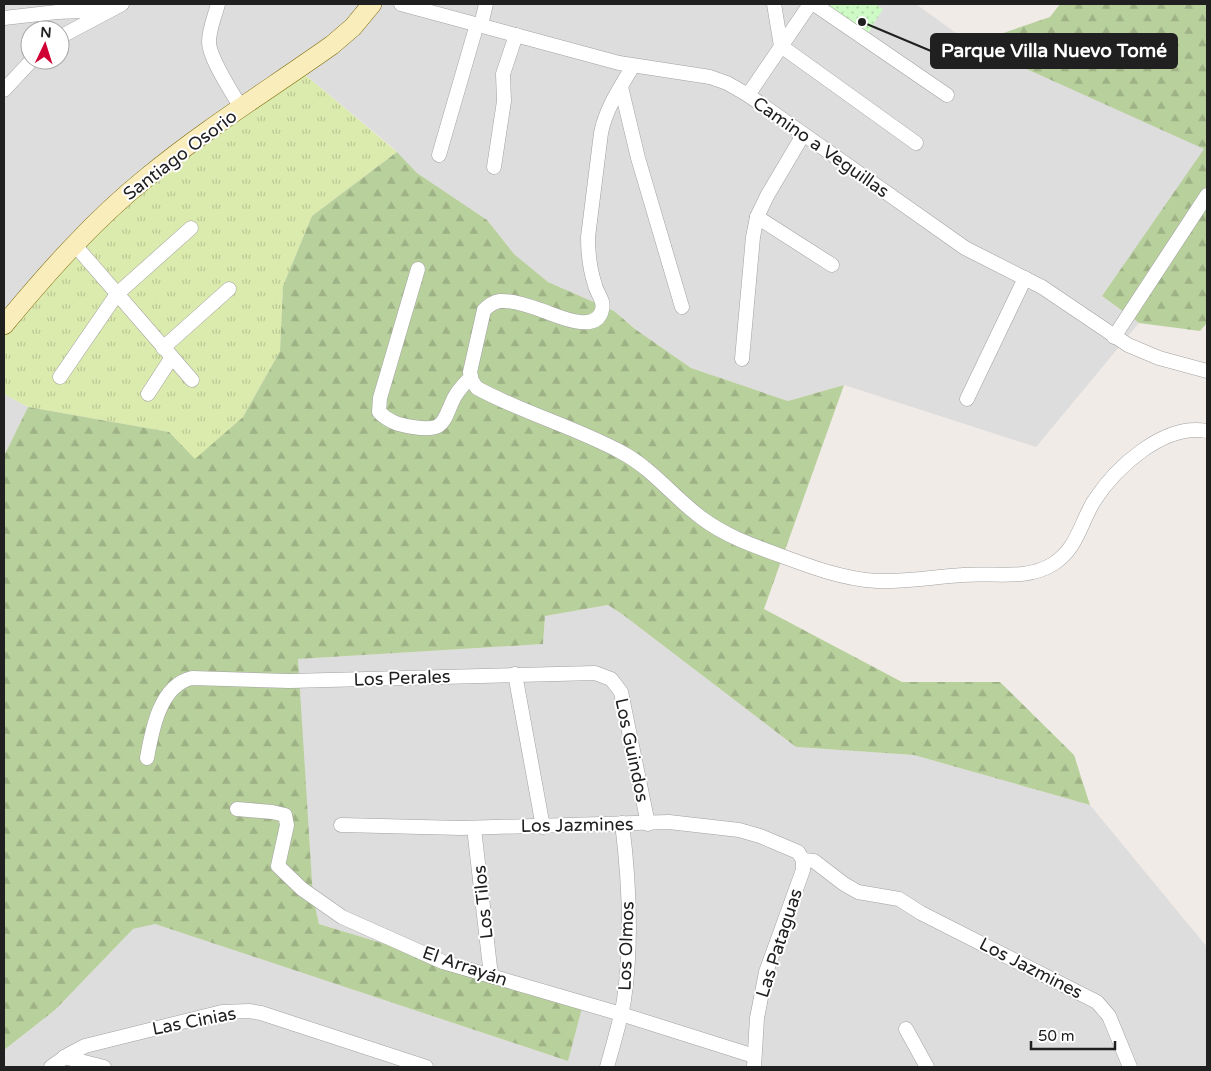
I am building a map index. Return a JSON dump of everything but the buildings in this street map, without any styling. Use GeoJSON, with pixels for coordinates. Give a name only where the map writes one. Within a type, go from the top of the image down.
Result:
{"type":"FeatureCollection","features":[{"type":"Feature","properties":{"kind":"street"},"geometry":{"type":"LineString","coordinates":[[218,4],[209,36],[209,45],[213,57],[241,108]]}},
{"type":"Feature","properties":{"kind":"street","name":"Santiago Osorio"},"geometry":{"type":"LineString","coordinates":[[4,325],[74,244],[147,177],[241,108],[332,45],[360,20],[372,4]]}},
{"type":"Feature","properties":{"kind":"street","name":"Camino a Veguillas"},"geometry":{"type":"LineString","coordinates":[[401,4],[633,66],[710,77],[727,83],[748,95],[950,238],[982,257],[1042,287],[1114,336],[1159,358],[1207,371]]}},
{"type":"Feature","properties":{"kind":"street"},"geometry":{"type":"LineString","coordinates":[[438,155],[486,4]]}},
{"type":"Feature","properties":{"kind":"street"},"geometry":{"type":"LineString","coordinates":[[748,95],[810,5],[817,5],[947,95]]}},
{"type":"Feature","properties":{"kind":"street"},"geometry":{"type":"LineString","coordinates":[[4,18],[116,7]]}},
{"type":"Feature","properties":{"kind":"street"},"geometry":{"type":"LineString","coordinates":[[70,31],[116,7]]}},
{"type":"Feature","properties":{"kind":"street"},"geometry":{"type":"LineString","coordinates":[[802,16],[775,9],[781,46],[916,143]]}},
{"type":"Feature","properties":{"kind":"street"},"geometry":{"type":"LineString","coordinates":[[494,167],[504,101],[503,74],[516,35]]}},
{"type":"Feature","properties":{"kind":"street"},"geometry":{"type":"LineString","coordinates":[[418,268],[380,398],[379,412],[387,420],[406,426],[428,429],[438,427],[447,417],[454,397],[470,377],[484,310],[493,303],[508,301],[577,322],[594,321],[602,312],[603,303],[594,284],[588,236],[602,126],[611,104],[633,66]]}},
{"type":"Feature","properties":{"kind":"street"},"geometry":{"type":"LineString","coordinates":[[4,90],[23,70]]}},
{"type":"Feature","properties":{"kind":"street"},"geometry":{"type":"LineString","coordinates":[[621,87],[638,158],[682,306]]}},
{"type":"Feature","properties":{"kind":"street"},"geometry":{"type":"LineString","coordinates":[[742,359],[753,237],[757,217],[767,196],[803,135]]}},
{"type":"Feature","properties":{"kind":"street"},"geometry":{"type":"LineString","coordinates":[[1114,336],[1207,195]]}},
{"type":"Feature","properties":{"kind":"street"},"geometry":{"type":"LineString","coordinates":[[757,217],[832,265]]}},
{"type":"Feature","properties":{"kind":"street"},"geometry":{"type":"LineString","coordinates":[[60,378],[117,294],[191,228]]}},
{"type":"Feature","properties":{"kind":"street"},"geometry":{"type":"LineString","coordinates":[[74,244],[192,380]]}},
{"type":"Feature","properties":{"kind":"street"},"geometry":{"type":"LineString","coordinates":[[967,399],[1025,278]]}},
{"type":"Feature","properties":{"kind":"street"},"geometry":{"type":"LineString","coordinates":[[148,394],[167,352],[229,289]]}},
{"type":"Feature","properties":{"kind":"street"},"geometry":{"type":"LineString","coordinates":[[470,377],[481,390],[604,443],[629,456],[653,474],[700,517],[728,535],[829,573],[877,581],[917,580],[976,574],[1027,574],[1041,570],[1059,560],[1072,547],[1088,512],[1101,491],[1131,460],[1172,434],[1193,430],[1207,431]]}},
{"type":"Feature","properties":{"kind":"street","name":"Los Perales"},"geometry":{"type":"LineString","coordinates":[[148,758],[154,727],[170,691],[179,682],[192,678],[290,681],[584,672],[601,674],[611,679]]}},
{"type":"Feature","properties":{"kind":"street"},"geometry":{"type":"LineString","coordinates":[[515,674],[543,827]]}},
{"type":"Feature","properties":{"kind":"street","name":"Los Guindos"},"geometry":{"type":"LineString","coordinates":[[611,679],[619,687],[623,698],[648,824]]}},
{"type":"Feature","properties":{"kind":"street","name":"El Arrayán"},"geometry":{"type":"LineString","coordinates":[[237,809],[272,812],[285,816],[286,825],[278,866],[287,876],[342,917],[443,962],[621,1014],[754,1061]]}},
{"type":"Feature","properties":{"kind":"street","name":"Los Jazmines"},"geometry":{"type":"LineString","coordinates":[[341,825],[474,828],[669,822],[739,830],[760,836],[794,849],[803,860],[814,862],[858,892],[899,899],[921,913],[1097,1002],[1109,1016],[1130,1067]]}},
{"type":"Feature","properties":{"kind":"street","name":"Los Olmos"},"geometry":{"type":"LineString","coordinates":[[606,1067],[621,1014],[627,969],[628,905],[622,823]]}},
{"type":"Feature","properties":{"kind":"street","name":"Los Tilos"},"geometry":{"type":"LineString","coordinates":[[474,828],[491,976]]}},
{"type":"Feature","properties":{"kind":"street","name":"Las Pataguas"},"geometry":{"type":"LineString","coordinates":[[754,1061],[757,1018],[766,972],[802,874],[803,860]]}},
{"type":"Feature","properties":{"kind":"street","name":"Las Cinias"},"geometry":{"type":"LineString","coordinates":[[51,1067],[64,1057],[85,1046],[208,1014],[236,1011],[261,1013],[426,1067]]}},
{"type":"Feature","properties":{"kind":"street"},"geometry":{"type":"LineString","coordinates":[[906,1029],[927,1067]]}},
{"type":"Feature","properties":{"kind":"street"},"geometry":{"type":"LineString","coordinates":[[64,1057],[104,1067]]}},
{"type":"Feature","properties":{"kind":"shaded area"},"geometry":{"type":"Polygon","coordinates":[[[4,4],[916,4],[971,44],[1205,149],[1102,296],[1139,323],[1036,447],[844,385],[788,401],[691,368],[635,329],[614,311],[548,282],[514,254],[487,220],[417,173],[392,147],[303,73],[4,333],[4,4]]]}},
{"type":"Feature","properties":{"kind":"shaded area"},"geometry":{"type":"Polygon","coordinates":[[[4,394],[28,407],[4,456],[4,394]]]}},
{"type":"Feature","properties":{"kind":"shaded area"},"geometry":{"type":"Polygon","coordinates":[[[608,605],[796,747],[914,755],[1090,805],[1207,947],[1207,1067],[4,1067],[4,1050],[55,1010],[133,929],[155,924],[568,1061],[582,1004],[319,924],[313,897],[297,659],[543,644],[545,616],[608,605]]]}},
{"type":"Feature","properties":{"kind":"green space"},"geometry":{"type":"Polygon","coordinates":[[[821,4],[875,4],[883,9],[867,35],[821,4]]]}},
{"type":"Feature","properties":{"kind":"green space"},"geometry":{"type":"Polygon","coordinates":[[[1060,4],[1207,4],[1207,323],[1200,331],[1139,323],[1102,296],[1204,149],[971,44],[1050,17],[1060,4]]]}},
{"type":"Feature","properties":{"kind":"green space"},"geometry":{"type":"Polygon","coordinates":[[[303,73],[397,152],[312,216],[283,286],[280,351],[243,417],[195,460],[169,432],[28,407],[4,394],[4,333],[104,220],[303,73]]]}},
{"type":"Feature","properties":{"kind":"green space"},"geometry":{"type":"Polygon","coordinates":[[[397,152],[417,173],[487,220],[514,254],[548,282],[614,311],[635,329],[691,368],[788,401],[844,385],[764,609],[902,682],[1000,682],[1074,755],[1090,805],[914,755],[796,747],[608,605],[545,616],[543,644],[298,659],[313,897],[319,924],[583,1004],[568,1061],[155,924],[133,929],[55,1010],[4,1050],[4,456],[28,407],[169,432],[195,459],[243,417],[280,351],[283,286],[312,216],[397,152]]]}},
{"type":"Feature","properties":{"kind":"place","name":"Parque Villa Nuevo Tomé"},"geometry":{"type":"Point","coordinates":[862,22]}}]}
